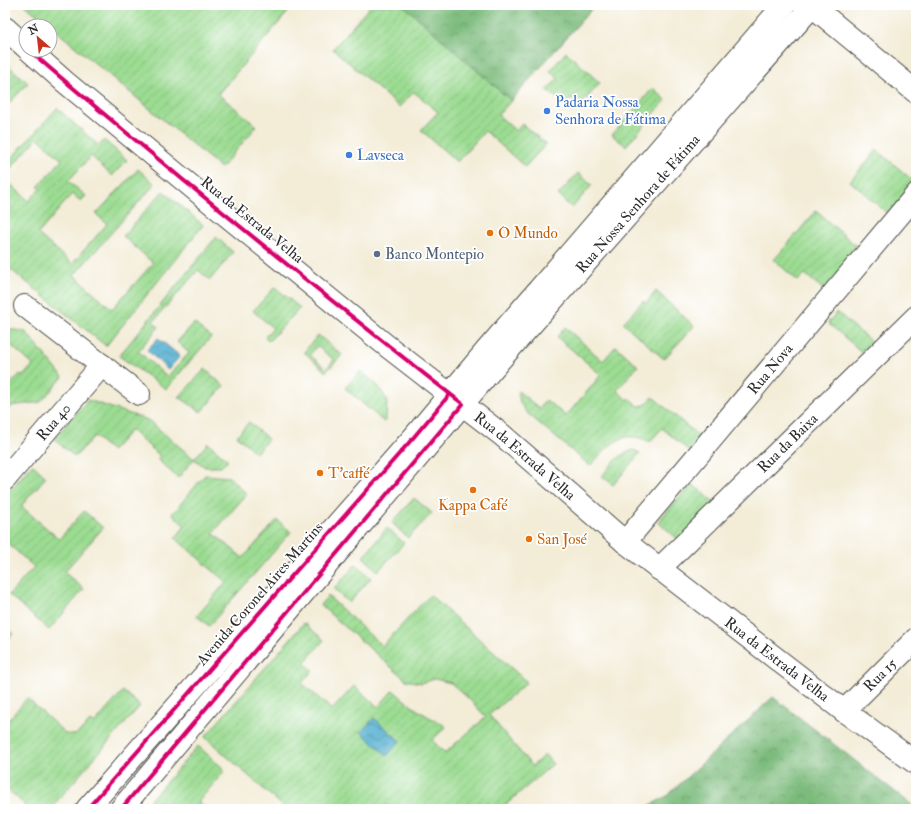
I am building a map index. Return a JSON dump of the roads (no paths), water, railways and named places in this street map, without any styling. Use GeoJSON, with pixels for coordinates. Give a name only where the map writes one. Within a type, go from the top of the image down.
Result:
{"type":"FeatureCollection","features":[{"type":"Feature","properties":{"kind":"street","name":"Rua Nossa Senhora de Fátima"},"geometry":{"type":"LineString","coordinates":[[457,399],[784,5]]}},
{"type":"Feature","properties":{"kind":"street","name":"Rua Nossa Senhora de Fátima"},"geometry":{"type":"LineString","coordinates":[[457,399],[499,361],[812,5]]}},
{"type":"Feature","properties":{"kind":"street"},"geometry":{"type":"LineString","coordinates":[[812,5],[916,92]]}},
{"type":"Feature","properties":{"kind":"street"},"geometry":{"type":"LineString","coordinates":[[5,28],[18,40]]}},
{"type":"Feature","properties":{"kind":"street","name":"Rua da Estrada Velha"},"geometry":{"type":"LineString","coordinates":[[38,58],[226,215],[387,346],[457,399],[515,446],[625,542],[844,712],[916,764]]}},
{"type":"Feature","properties":{"kind":"street","name":"Rua Nova"},"geometry":{"type":"LineString","coordinates":[[625,542],[916,195]]}},
{"type":"Feature","properties":{"kind":"street"},"geometry":{"type":"LineString","coordinates":[[26,306],[139,394]]}},
{"type":"Feature","properties":{"kind":"street","name":"Rua da Baixa"},"geometry":{"type":"LineString","coordinates":[[660,569],[916,317]]}},
{"type":"Feature","properties":{"kind":"street","name":"Rua 40"},"geometry":{"type":"LineString","coordinates":[[5,479],[102,365]]}},
{"type":"Feature","properties":{"kind":"street","name":"Avenida Coronel Aires Martins"},"geometry":{"type":"LineString","coordinates":[[87,809],[413,438],[457,399]]}},
{"type":"Feature","properties":{"kind":"street","name":"Avenida Coronel Aires Martins"},"geometry":{"type":"LineString","coordinates":[[121,809],[457,399]]}},
{"type":"Feature","properties":{"kind":"street","name":"Rua 15"},"geometry":{"type":"LineString","coordinates":[[844,712],[916,639]]}},
{"type":"Feature","properties":{"kind":"water"},"geometry":{"type":"Polygon","coordinates":[[[158,338],[180,356],[168,370],[147,350],[158,338]]]}},
{"type":"Feature","properties":{"kind":"water"},"geometry":{"type":"Polygon","coordinates":[[[374,718],[400,741],[387,756],[361,732],[374,718]]]}},
{"type":"Feature","properties":{"kind":"place","name":"Padaria Nossa Senhora de Fátima"},"geometry":{"type":"Point","coordinates":[547,111]}},
{"type":"Feature","properties":{"kind":"place","name":"Lavseca"},"geometry":{"type":"Point","coordinates":[349,155]}},
{"type":"Feature","properties":{"kind":"place","name":"O Mundo"},"geometry":{"type":"Point","coordinates":[490,233]}},
{"type":"Feature","properties":{"kind":"place","name":"Banco Montepio"},"geometry":{"type":"Point","coordinates":[377,254]}},
{"type":"Feature","properties":{"kind":"place","name":"T'caffé"},"geometry":{"type":"Point","coordinates":[320,473]}},
{"type":"Feature","properties":{"kind":"place","name":"Kappa Café"},"geometry":{"type":"Point","coordinates":[473,490]}},
{"type":"Feature","properties":{"kind":"place","name":"San José"},"geometry":{"type":"Point","coordinates":[529,539]}}]}
